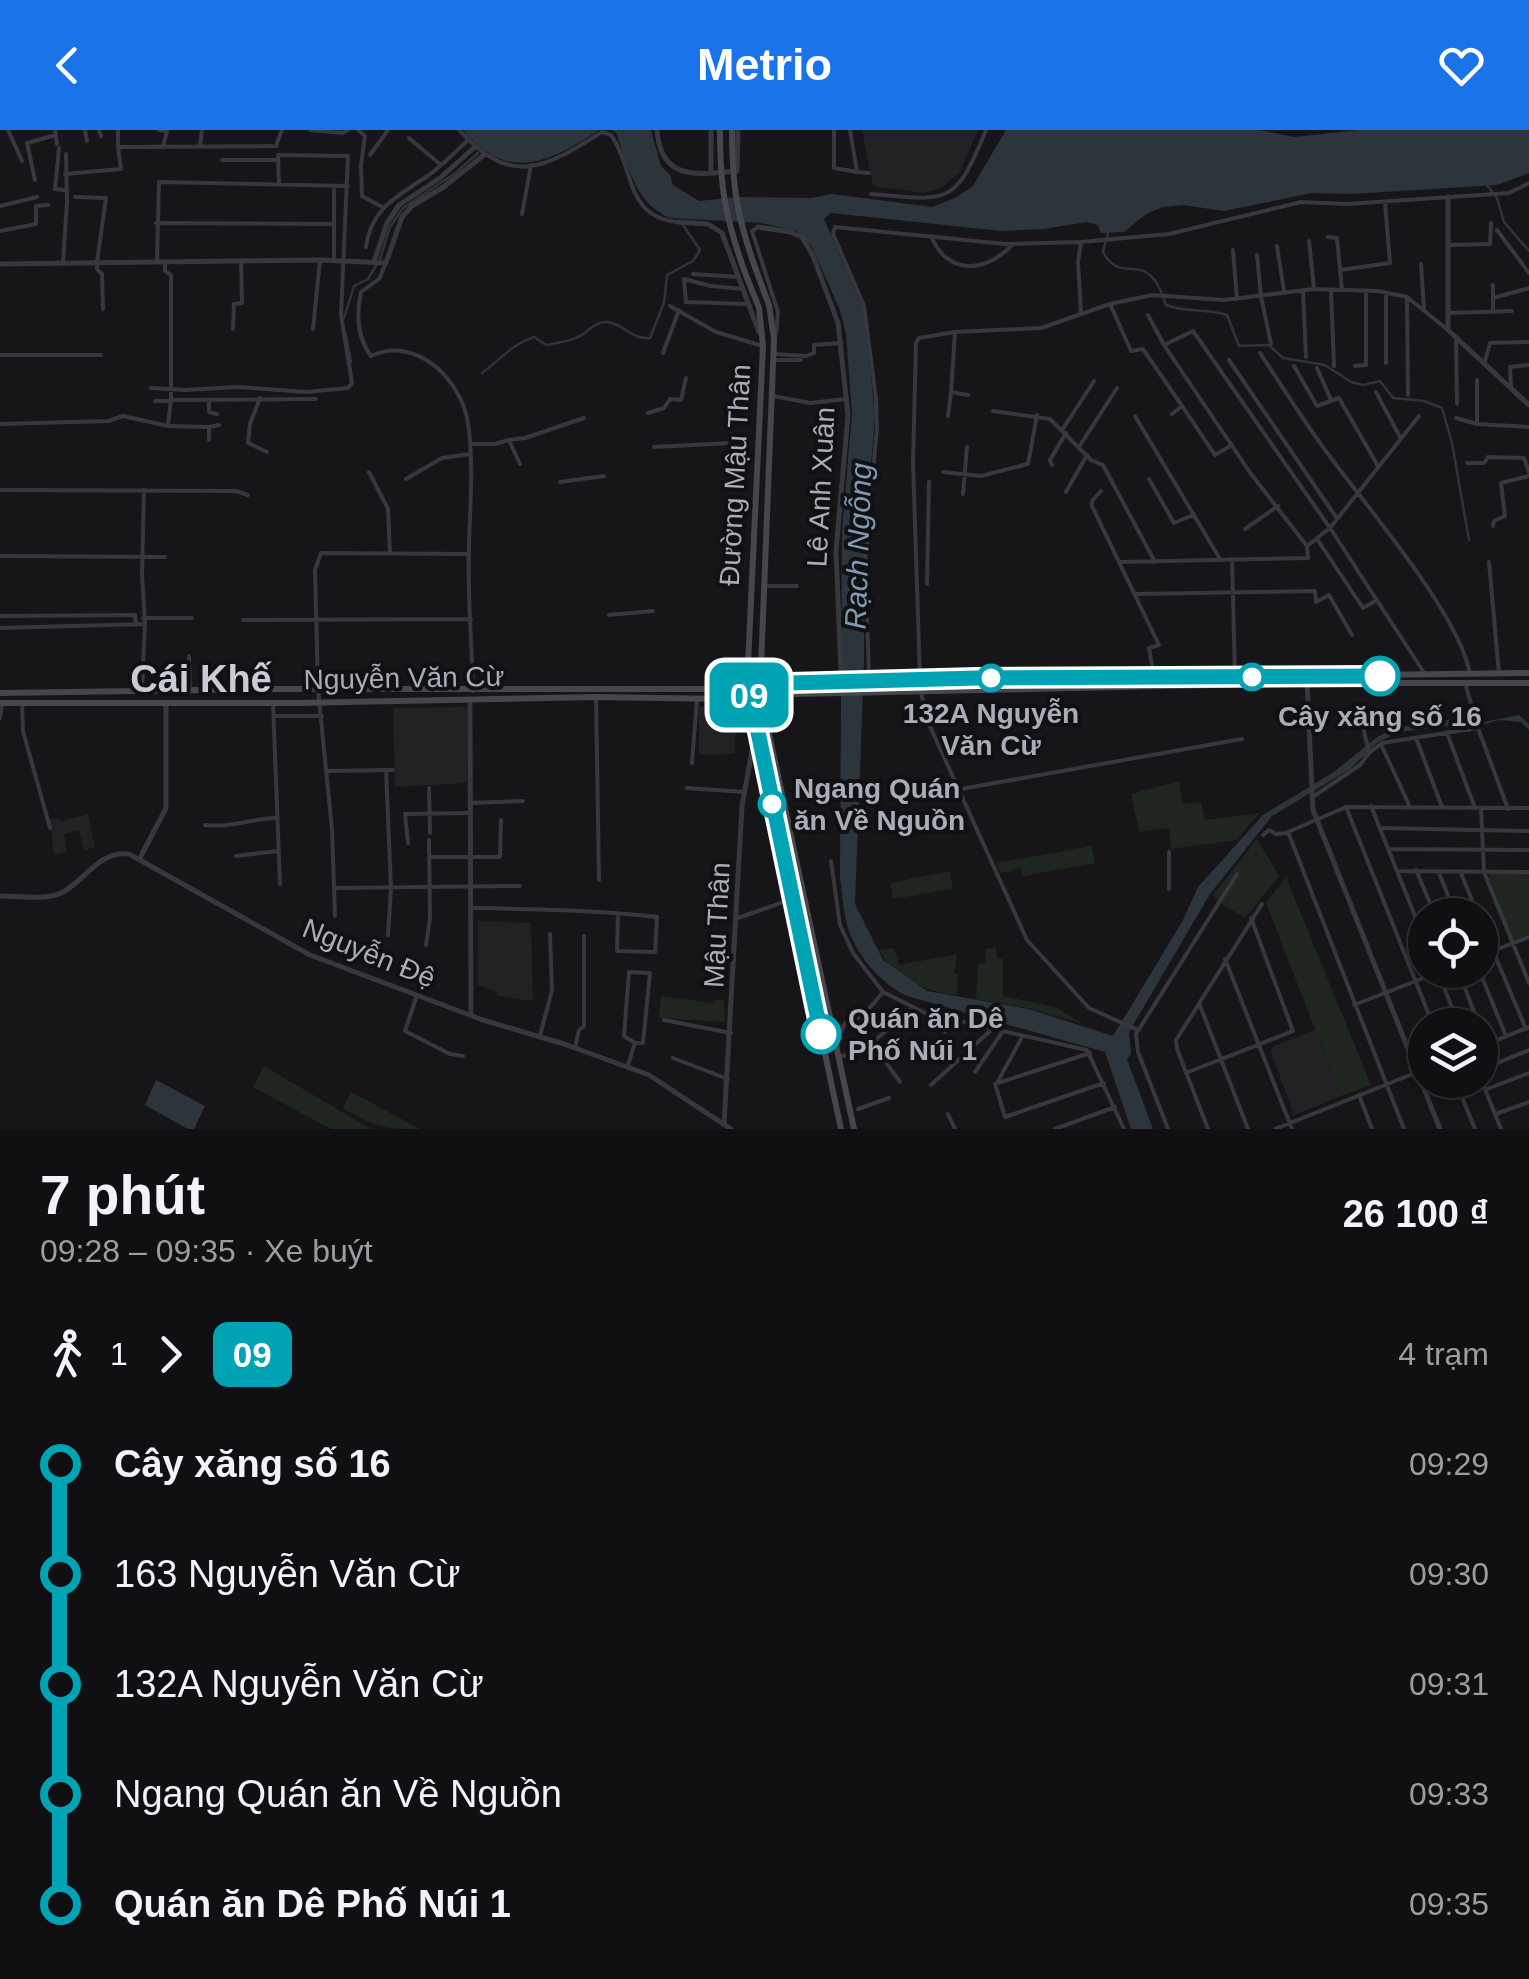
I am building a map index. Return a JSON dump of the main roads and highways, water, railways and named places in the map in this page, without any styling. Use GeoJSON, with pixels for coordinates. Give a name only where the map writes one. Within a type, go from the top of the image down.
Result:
{"type":"FeatureCollection","features":[{"type":"Feature","properties":{"kind":"main road","name":"Đường Mậu Thân"},"geometry":{"type":"LineString","coordinates":[[720,130],[720,183],[726,218],[741,273],[759,308],[762,343],[749,696],[841,1129]]}},
{"type":"Feature","properties":{"kind":"main road","name":"Đường Mậu Thân"},"geometry":{"type":"LineString","coordinates":[[735,130],[732,184],[739,220],[769,305],[774,339],[760,688],[854,1129]]}},
{"type":"Feature","properties":{"kind":"main road"},"geometry":{"type":"LineString","coordinates":[[754,553],[764,554]]}},
{"type":"Feature","properties":{"kind":"main road"},"geometry":{"type":"LineString","coordinates":[[760,688],[794,682],[918,685],[1529,674]]}},
{"type":"Feature","properties":{"kind":"main road"},"geometry":{"type":"LineString","coordinates":[[1078,682],[1235,677],[1529,683]]}},
{"type":"Feature","properties":{"kind":"main road","name":"Nguyễn Văn Cừ"},"geometry":{"type":"LineString","coordinates":[[0,693],[724,689],[748,684],[760,688]]}},
{"type":"Feature","properties":{"kind":"main road"},"geometry":{"type":"LineString","coordinates":[[760,688],[795,694],[918,685]]}},
{"type":"Feature","properties":{"kind":"main road","name":"Nguyễn Văn Cừ"},"geometry":{"type":"LineString","coordinates":[[1,703],[273,703],[596,696],[697,699],[749,696],[760,688]]}},
{"type":"Feature","properties":{"kind":"main road"},"geometry":{"type":"LineString","coordinates":[[470,700],[471,691]]}},
{"type":"Feature","properties":{"kind":"water"},"geometry":{"type":"Polygon","coordinates":[[[463,130],[599,130],[546,158],[512,162],[479,147],[463,130]]]}},
{"type":"Feature","properties":{"kind":"water","name":"Rạch Ngỗng"},"geometry":{"type":"Polygon","coordinates":[[[611,130],[651,130],[661,166],[671,176],[672,184],[699,201],[832,194],[932,207],[973,186],[1006,130],[1259,130],[1294,137],[1358,130],[1529,130],[1529,173],[1497,185],[1312,193],[1224,211],[1183,205],[1163,207],[1146,214],[1124,232],[1101,233],[1098,225],[1087,222],[1002,231],[831,213],[824,219],[864,311],[875,416],[864,553],[855,904],[883,960],[927,991],[1029,1009],[1113,1036],[1182,922],[1198,887],[1263,815],[1396,728],[1454,719],[1479,723],[1519,715],[1529,724],[1529,730],[1521,722],[1498,720],[1479,726],[1462,724],[1399,732],[1377,743],[1350,769],[1272,816],[1210,894],[1129,1032],[1131,1054],[1127,1059],[1153,1129],[1131,1129],[1105,1052],[907,996],[878,976],[856,946],[846,918],[840,877],[842,529],[852,414],[846,334],[840,310],[811,245],[796,231],[762,223],[670,218],[648,203],[641,193],[616,133],[611,130]]]}},
{"type":"Feature","properties":{"kind":"water"},"geometry":{"type":"Polygon","coordinates":[[[156,1080],[205,1106],[194,1129],[145,1105],[156,1080]]]}},
{"type":"Feature","properties":{"kind":"waterway"},"geometry":{"type":"LineString","coordinates":[[380,259],[390,227],[403,208],[478,153]]}},
{"type":"Feature","properties":{"kind":"waterway"},"geometry":{"type":"LineString","coordinates":[[1487,185],[1497,198],[1504,222],[1529,251]]}},
{"type":"Feature","properties":{"kind":"waterway"},"geometry":{"type":"LineString","coordinates":[[482,373],[526,340],[534,337],[546,345],[566,341],[601,322],[650,338],[664,303],[667,275],[693,261],[700,250],[681,222]]}},
{"type":"Feature","properties":{"kind":"waterway"},"geometry":{"type":"LineString","coordinates":[[1108,233],[1103,252],[1109,260],[1121,268],[1151,276],[1166,305],[1227,315],[1239,346],[1269,345],[1283,358],[1325,365],[1363,385],[1380,381],[1393,398],[1424,401],[1442,408],[1469,540]]}},
{"type":"Feature","properties":{"kind":"waterway"},"geometry":{"type":"LineString","coordinates":[[344,318],[354,286],[368,279],[377,264]]}},
{"type":"Feature","properties":{"kind":"waterway"},"geometry":{"type":"LineString","coordinates":[[346,335],[351,362]]}},
{"type":"Feature","properties":{"kind":"place","name":"Cây xăng số 16"},"geometry":{"type":"Point","coordinates":[1380,676]}},
{"type":"Feature","properties":{"kind":"place","name":"132A Nguyễn Văn Cừ"},"geometry":{"type":"Point","coordinates":[991,678]}},
{"type":"Feature","properties":{"kind":"place","name":"Ngang Quán ăn Về Nguồn"},"geometry":{"type":"Point","coordinates":[772,804]}},
{"type":"Feature","properties":{"kind":"place","name":"Quán ăn Dê Phố Núi 1"},"geometry":{"type":"Point","coordinates":[821,1034]}},
{"type":"Feature","properties":{"kind":"district","name":"Cái Khế"},"geometry":{"type":"Point","coordinates":[201,679]}}]}
